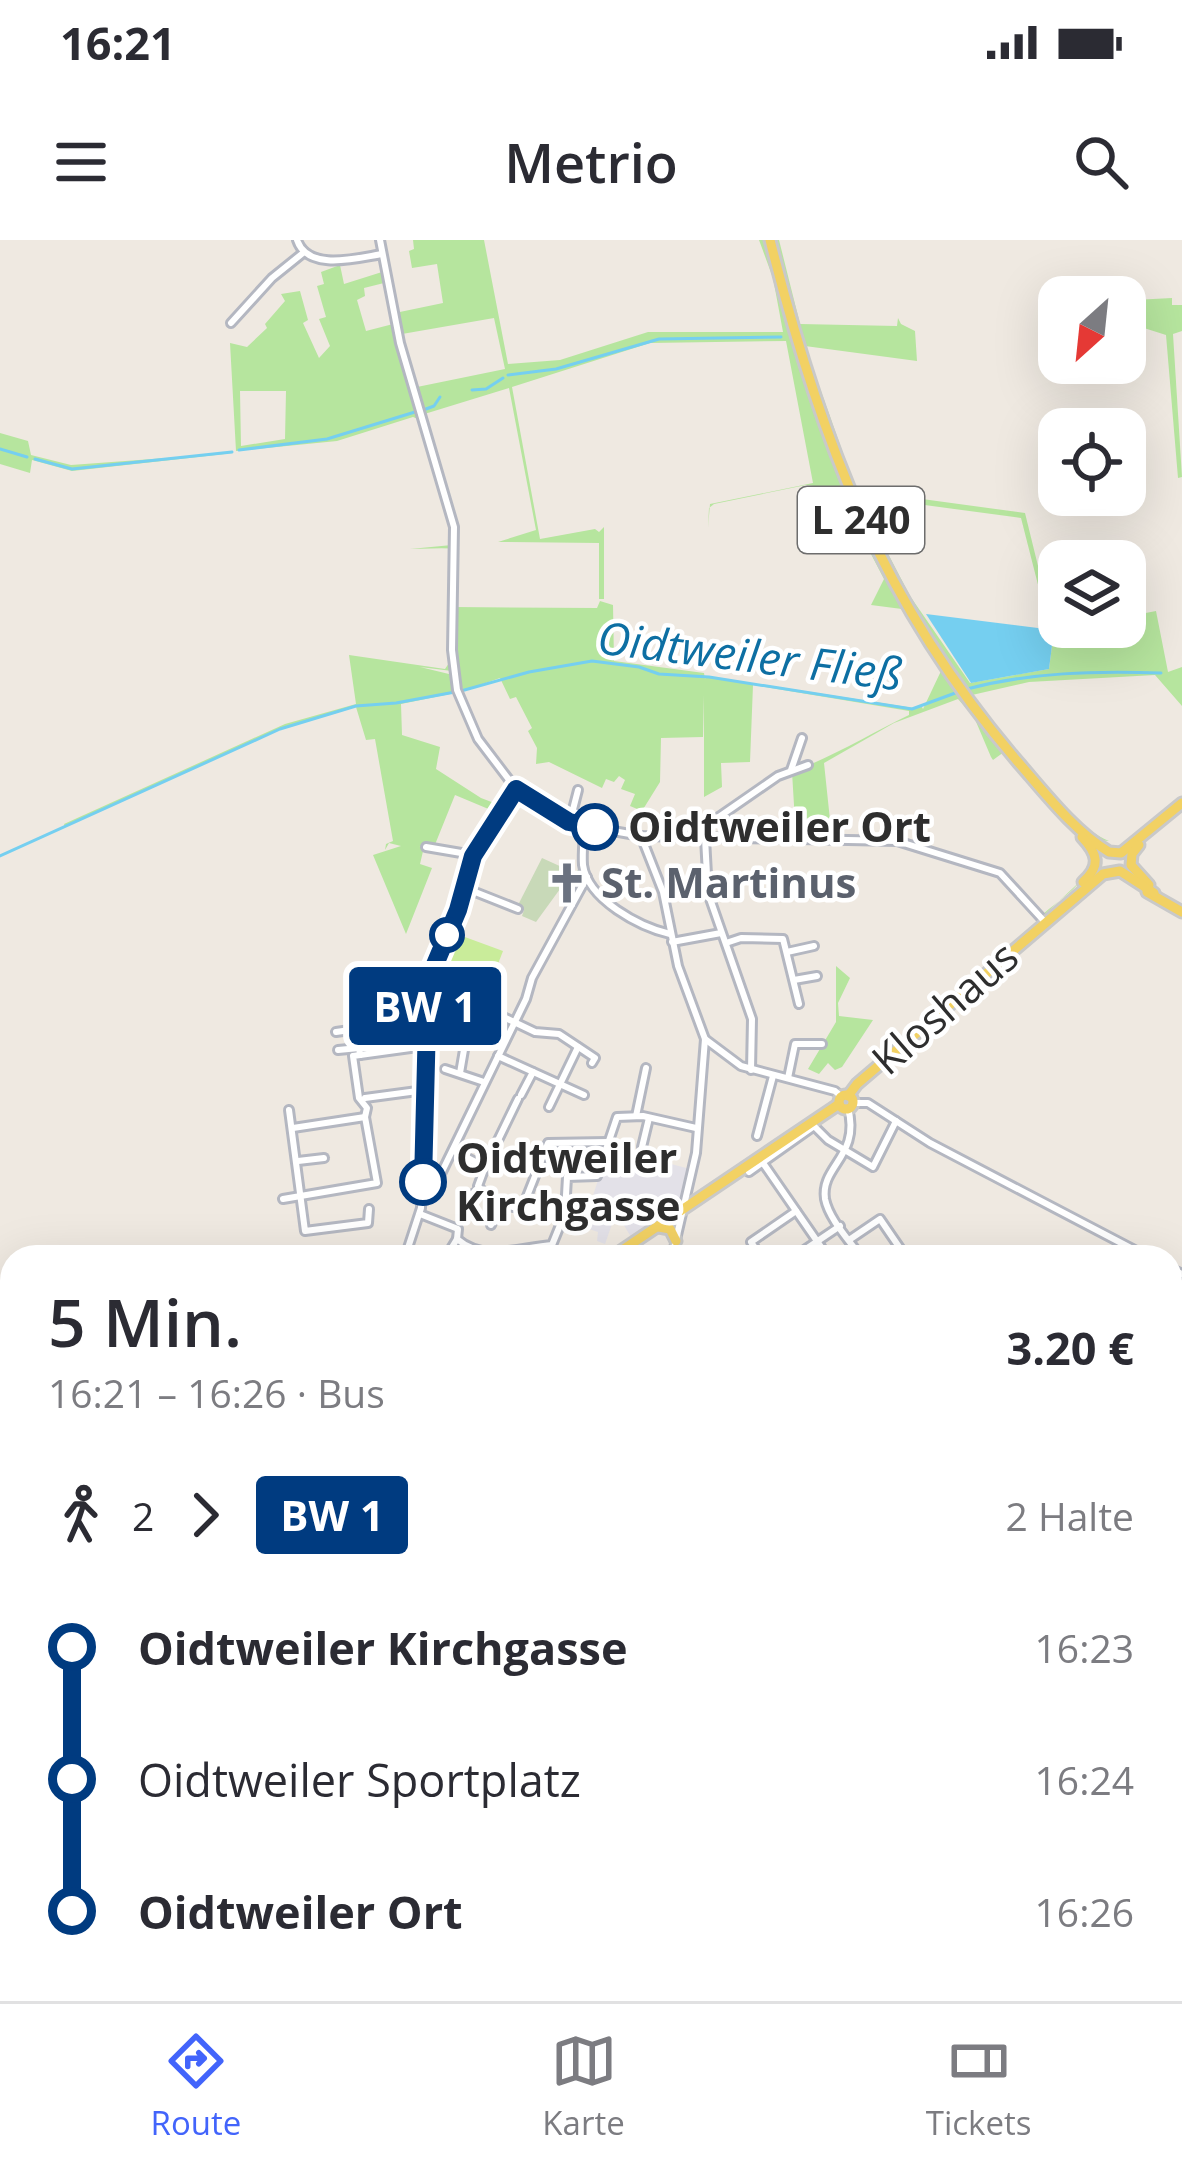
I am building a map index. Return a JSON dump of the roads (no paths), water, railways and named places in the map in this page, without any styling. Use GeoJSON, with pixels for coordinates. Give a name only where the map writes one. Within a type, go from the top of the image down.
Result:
{"type":"FeatureCollection","features":[{"type":"Feature","properties":{"kind":"main road","name":"L 240"},"geometry":{"type":"LineString","coordinates":[[770,240],[827,438],[862,523],[910,612],[972,704],[1072,821],[1114,862]]}},
{"type":"Feature","properties":{"kind":"main road","name":"Kloshaus"},"geometry":{"type":"LineString","coordinates":[[629,1245],[847,1100],[1182,803]]}},
{"type":"Feature","properties":{"kind":"main road"},"geometry":{"type":"LineString","coordinates":[[1072,821],[1112,846],[1156,825]]}},
{"type":"Feature","properties":{"kind":"main road"},"geometry":{"type":"LineString","coordinates":[[1072,821],[1096,859],[1094,871],[1073,896]]}},
{"type":"Feature","properties":{"kind":"main road"},"geometry":{"type":"LineString","coordinates":[[1156,825],[1134,849],[1130,861],[1157,895]]}},
{"type":"Feature","properties":{"kind":"main road"},"geometry":{"type":"LineString","coordinates":[[1114,862],[1182,911]]}},
{"type":"Feature","properties":{"kind":"main road"},"geometry":{"type":"LineString","coordinates":[[1073,896],[1117,877],[1157,895]]}},
{"type":"Feature","properties":{"kind":"main road"},"geometry":{"type":"LineString","coordinates":[[689,1187],[699,1197]]}},
{"type":"Feature","properties":{"kind":"main road"},"geometry":{"type":"LineString","coordinates":[[654,1228],[668,1227],[676,1240]]}},
{"type":"Feature","properties":{"kind":"street"},"geometry":{"type":"LineString","coordinates":[[297,240],[303,253]]}},
{"type":"Feature","properties":{"kind":"street"},"geometry":{"type":"LineString","coordinates":[[380,240],[400,343],[454,526],[452,650],[458,690],[478,740],[516,789],[569,822],[641,836],[896,841],[1000,873],[1044,921]]}},
{"type":"Feature","properties":{"kind":"street"},"geometry":{"type":"LineString","coordinates":[[303,253],[338,260],[382,254]]}},
{"type":"Feature","properties":{"kind":"street"},"geometry":{"type":"LineString","coordinates":[[231,323],[272,278],[303,253]]}},
{"type":"Feature","properties":{"kind":"street"},"geometry":{"type":"LineString","coordinates":[[791,770],[802,738]]}},
{"type":"Feature","properties":{"kind":"street"},"geometry":{"type":"LineString","coordinates":[[690,837],[791,770],[808,765]]}},
{"type":"Feature","properties":{"kind":"street"},"geometry":{"type":"LineString","coordinates":[[409,1245],[420,1214],[425,993],[473,856],[516,789]]}},
{"type":"Feature","properties":{"kind":"street"},"geometry":{"type":"LineString","coordinates":[[569,822],[578,790]]}},
{"type":"Feature","properties":{"kind":"street"},"geometry":{"type":"LineString","coordinates":[[584,826],[587,877],[616,909],[671,938],[722,933]]}},
{"type":"Feature","properties":{"kind":"street"},"geometry":{"type":"LineString","coordinates":[[641,836],[663,892],[671,938],[705,1039],[689,1187],[675,1245]]}},
{"type":"Feature","properties":{"kind":"street"},"geometry":{"type":"LineString","coordinates":[[705,838],[708,893],[752,1019],[752,1070]]}},
{"type":"Feature","properties":{"kind":"street"},"geometry":{"type":"LineString","coordinates":[[426,847],[473,856]]}},
{"type":"Feature","properties":{"kind":"street"},"geometry":{"type":"LineString","coordinates":[[435,1186],[532,978],[587,877]]}},
{"type":"Feature","properties":{"kind":"street"},"geometry":{"type":"LineString","coordinates":[[465,888],[518,909]]}},
{"type":"Feature","properties":{"kind":"street"},"geometry":{"type":"LineString","coordinates":[[727,943],[777,936],[784,941],[799,1004]]}},
{"type":"Feature","properties":{"kind":"street"},"geometry":{"type":"LineString","coordinates":[[787,952],[814,946]]}},
{"type":"Feature","properties":{"kind":"street"},"geometry":{"type":"LineString","coordinates":[[794,980],[817,976]]}},
{"type":"Feature","properties":{"kind":"street"},"geometry":{"type":"LineString","coordinates":[[382,986],[428,981]]}},
{"type":"Feature","properties":{"kind":"street"},"geometry":{"type":"LineString","coordinates":[[425,993],[536,1031],[559,1034],[595,1058],[592,1063]]}},
{"type":"Feature","properties":{"kind":"street"},"geometry":{"type":"LineString","coordinates":[[353,1001],[359,1052]]}},
{"type":"Feature","properties":{"kind":"street"},"geometry":{"type":"LineString","coordinates":[[336,1033],[357,1029]]}},
{"type":"Feature","properties":{"kind":"street"},"geometry":{"type":"LineString","coordinates":[[705,1039],[752,1070],[868,1103],[1126,1245]]}},
{"type":"Feature","properties":{"kind":"street"},"geometry":{"type":"LineString","coordinates":[[460,1073],[465,1044]]}},
{"type":"Feature","properties":{"kind":"street"},"geometry":{"type":"LineString","coordinates":[[788,1079],[795,1044],[822,1044]]}},
{"type":"Feature","properties":{"kind":"street"},"geometry":{"type":"LineString","coordinates":[[338,1051],[425,1046]]}},
{"type":"Feature","properties":{"kind":"street"},"geometry":{"type":"LineString","coordinates":[[549,1107],[578,1047]]}},
{"type":"Feature","properties":{"kind":"street"},"geometry":{"type":"LineString","coordinates":[[283,1198],[376,1183],[367,1108],[358,1099],[353,1056],[359,1052]]}},
{"type":"Feature","properties":{"kind":"street"},"geometry":{"type":"LineString","coordinates":[[498,1056],[584,1096]]}},
{"type":"Feature","properties":{"kind":"street"},"geometry":{"type":"LineString","coordinates":[[636,1116],[646,1068]]}},
{"type":"Feature","properties":{"kind":"street"},"geometry":{"type":"LineString","coordinates":[[445,1069],[484,1082]]}},
{"type":"Feature","properties":{"kind":"street"},"geometry":{"type":"LineString","coordinates":[[469,1197],[478,1190],[484,1167],[532,1072]]}},
{"type":"Feature","properties":{"kind":"street"},"geometry":{"type":"LineString","coordinates":[[757,1136],[773,1076]]}},
{"type":"Feature","properties":{"kind":"street"},"geometry":{"type":"LineString","coordinates":[[364,1097],[424,1090]]}},
{"type":"Feature","properties":{"kind":"street"},"geometry":{"type":"LineString","coordinates":[[847,1100],[852,1124],[847,1151],[825,1189],[828,1207],[853,1245]]}},
{"type":"Feature","properties":{"kind":"street"},"geometry":{"type":"LineString","coordinates":[[289,1110],[305,1231],[368,1223],[370,1209]]}},
{"type":"Feature","properties":{"kind":"street"},"geometry":{"type":"LineString","coordinates":[[539,1245],[555,1243],[565,1214],[567,1177],[597,1176],[617,1117],[636,1116],[696,1128]]}},
{"type":"Feature","properties":{"kind":"street"},"geometry":{"type":"LineString","coordinates":[[293,1128],[365,1117]]}},
{"type":"Feature","properties":{"kind":"street"},"geometry":{"type":"LineString","coordinates":[[642,1147],[649,1118]]}},
{"type":"Feature","properties":{"kind":"street"},"geometry":{"type":"LineString","coordinates":[[749,1172],[814,1126],[873,1167],[896,1120]]}},
{"type":"Feature","properties":{"kind":"street"},"geometry":{"type":"LineString","coordinates":[[522,1209],[548,1143],[608,1142]]}},
{"type":"Feature","properties":{"kind":"street"},"geometry":{"type":"LineString","coordinates":[[454,1151],[484,1167]]}},
{"type":"Feature","properties":{"kind":"street"},"geometry":{"type":"LineString","coordinates":[[298,1161],[324,1158]]}},
{"type":"Feature","properties":{"kind":"street"},"geometry":{"type":"LineString","coordinates":[[763,1162],[820,1245]]}},
{"type":"Feature","properties":{"kind":"street"},"geometry":{"type":"LineString","coordinates":[[478,1190],[522,1209],[565,1214]]}},
{"type":"Feature","properties":{"kind":"street"},"geometry":{"type":"LineString","coordinates":[[491,1226],[500,1202]]}},
{"type":"Feature","properties":{"kind":"street"},"geometry":{"type":"LineString","coordinates":[[753,1245],[796,1211]]}},
{"type":"Feature","properties":{"kind":"street"},"geometry":{"type":"LineString","coordinates":[[420,1214],[455,1227],[453,1245]]}},
{"type":"Feature","properties":{"kind":"street"},"geometry":{"type":"LineString","coordinates":[[849,1240],[880,1219],[897,1245]]}},
{"type":"Feature","properties":{"kind":"street"},"geometry":{"type":"LineString","coordinates":[[811,1245],[840,1226]]}},
{"type":"Feature","properties":{"kind":"street"},"geometry":{"type":"LineString","coordinates":[[457,1239],[470,1245]]}},
{"type":"Feature","properties":{"kind":"water"},"geometry":{"type":"Polygon","coordinates":[[[926,614],[1038,628],[1038,648],[1052,648],[1049,669],[971,683],[926,614]]]}},
{"type":"Feature","properties":{"kind":"waterway"},"geometry":{"type":"LineString","coordinates":[[508,375],[556,369],[659,339],[781,337]]}},
{"type":"Feature","properties":{"kind":"waterway"},"geometry":{"type":"LineString","coordinates":[[472,390],[486,389],[503,378]]}},
{"type":"Feature","properties":{"kind":"waterway"},"geometry":{"type":"LineString","coordinates":[[426,409],[440,397]]}},
{"type":"Feature","properties":{"kind":"waterway"},"geometry":{"type":"LineString","coordinates":[[239,450],[327,439],[415,412]]}},
{"type":"Feature","properties":{"kind":"waterway"},"geometry":{"type":"LineString","coordinates":[[0,449],[27,457]]}},
{"type":"Feature","properties":{"kind":"waterway"},"geometry":{"type":"LineString","coordinates":[[35,459],[72,469],[232,452]]}},
{"type":"Feature","properties":{"kind":"waterway","name":"Oidtweiler Fließ"},"geometry":{"type":"LineString","coordinates":[[461,691],[592,661],[912,709],[958,692]]}},
{"type":"Feature","properties":{"kind":"waterway","name":"Oidtweiler Fließ"},"geometry":{"type":"LineString","coordinates":[[967,689],[1063,674],[1161,673]]}},
{"type":"Feature","properties":{"kind":"waterway","name":"Oidtweiler Fließ"},"geometry":{"type":"LineString","coordinates":[[0,856],[280,729],[356,706],[455,692]]}},
{"type":"Feature","properties":{"kind":"place","name":"Oidtweiler Ort"},"geometry":{"type":"Point","coordinates":[595,827]}},
{"type":"Feature","properties":{"kind":"place","name":"St. Martinus"},"geometry":{"type":"Point","coordinates":[567,883]}},
{"type":"Feature","properties":{"kind":"place","name":"Oidtweiler Kirchgasse"},"geometry":{"type":"Point","coordinates":[423,1182]}}]}
